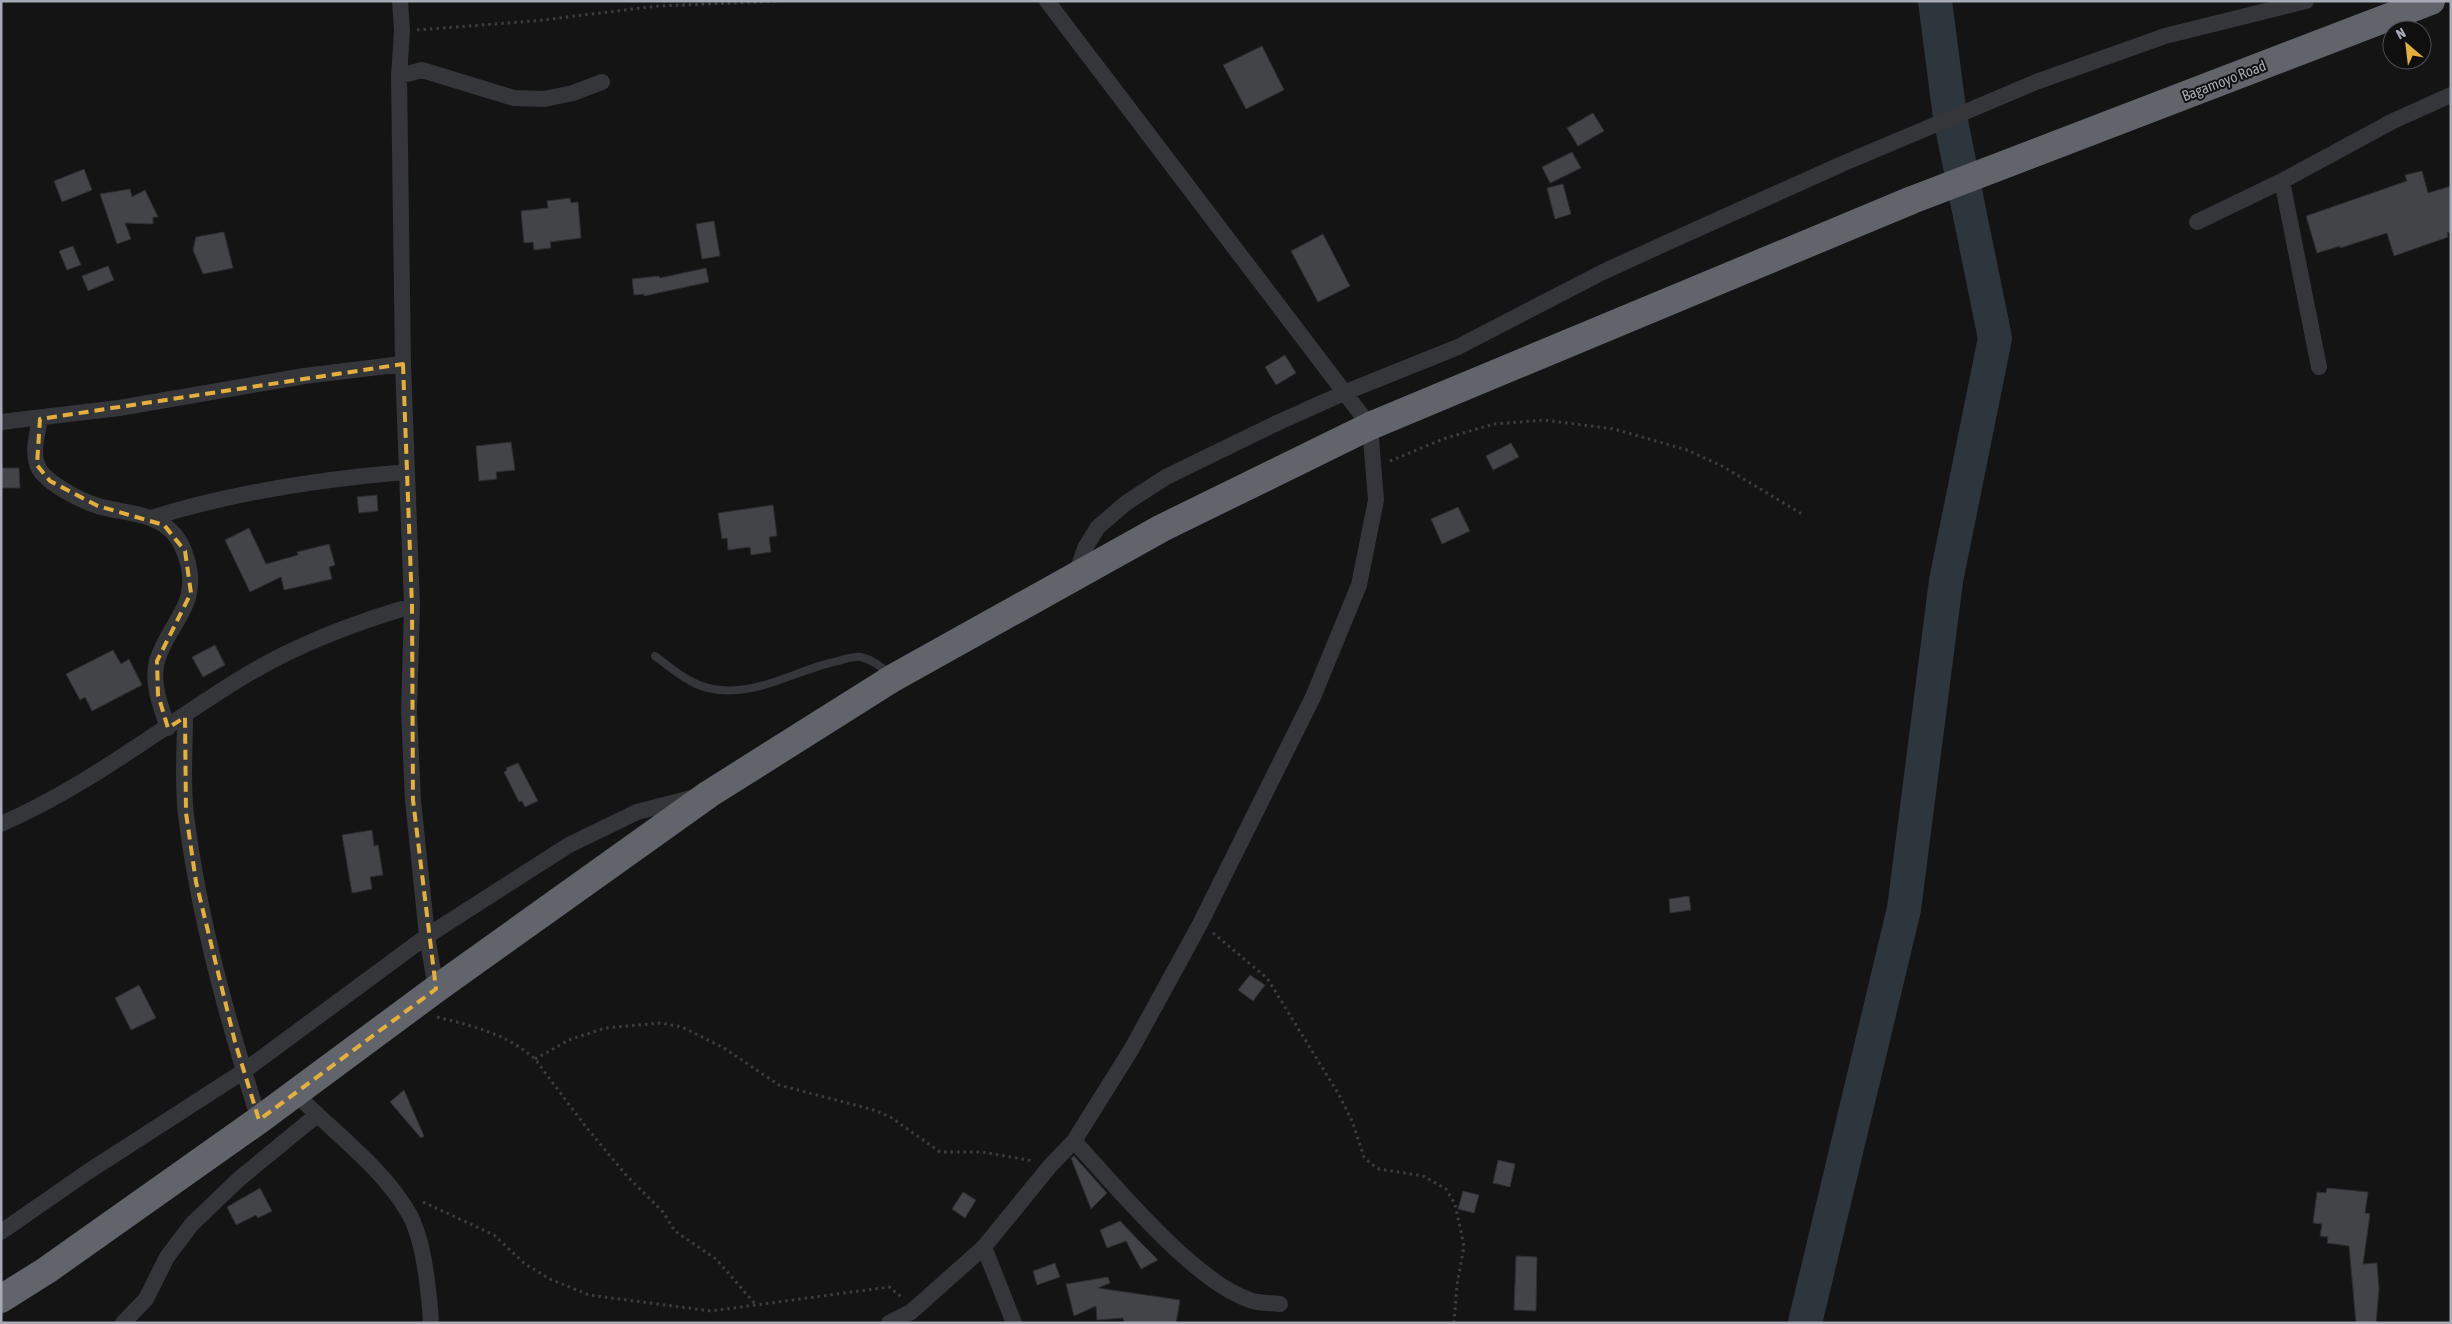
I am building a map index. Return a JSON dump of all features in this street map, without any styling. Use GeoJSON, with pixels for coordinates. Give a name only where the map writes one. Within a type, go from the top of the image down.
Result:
{"type":"FeatureCollection","features":[{"type":"Feature","properties":{"kind":"highway","name":"Bagamoyo Road"},"geometry":{"type":"LineString","coordinates":[[1,1299],[47,1270],[296,1094],[436,989],[709,794],[893,678],[1162,528],[1370,426],[1844,228],[1912,200],[2431,1]]}},
{"type":"Feature","properties":{"kind":"street"},"geometry":{"type":"LineString","coordinates":[[400,1],[402,31],[399,76],[403,364],[412,606],[410,712],[413,800],[427,936],[436,989]]}},
{"type":"Feature","properties":{"kind":"street"},"geometry":{"type":"LineString","coordinates":[[889,1323],[911,1312],[984,1248],[1050,1166],[1074,1141],[1131,1050],[1200,924],[1313,697],[1359,585],[1376,500],[1370,426],[1047,1]]}},
{"type":"Feature","properties":{"kind":"street"},"geometry":{"type":"LineString","coordinates":[[1075,577],[1085,548],[1098,527],[1126,503],[1166,477],[1215,452],[1346,392],[1458,347],[1603,272],[1664,244],[1842,164],[2036,82],[2165,36],[2306,1]]}},
{"type":"Feature","properties":{"kind":"street"},"geometry":{"type":"LineString","coordinates":[[399,76],[422,70],[514,98],[544,99],[573,93],[602,82]]}},
{"type":"Feature","properties":{"kind":"street"},"geometry":{"type":"LineString","coordinates":[[2197,222],[2282,181],[2346,144],[2451,95]]}},
{"type":"Feature","properties":{"kind":"street"},"geometry":{"type":"LineString","coordinates":[[2282,181],[2319,367]]}},
{"type":"Feature","properties":{"kind":"street"},"geometry":{"type":"LineString","coordinates":[[1,422],[40,419],[119,408],[304,376],[403,364]]}},
{"type":"Feature","properties":{"kind":"street"},"geometry":{"type":"LineString","coordinates":[[40,419],[35,455],[37,465],[50,481],[98,506],[150,518],[164,525],[176,535],[185,552],[191,576],[191,593],[158,661],[156,677],[158,694],[168,728]]}},
{"type":"Feature","properties":{"kind":"street"},"geometry":{"type":"LineString","coordinates":[[150,518],[205,501],[277,488],[362,476],[407,472]]}},
{"type":"Feature","properties":{"kind":"street"},"geometry":{"type":"LineString","coordinates":[[1,824],[40,807],[168,728],[239,679],[298,649],[369,618],[412,606]]}},
{"type":"Feature","properties":{"kind":"street"},"geometry":{"type":"LineString","coordinates":[[185,716],[186,813],[196,882],[234,1042],[259,1120]]}},
{"type":"Feature","properties":{"kind":"street"},"geometry":{"type":"LineString","coordinates":[[4,1225],[244,1072],[427,936],[569,845],[637,812],[709,794]]}},
{"type":"Feature","properties":{"kind":"street"},"geometry":{"type":"LineString","coordinates":[[296,1094],[391,1185],[410,1213],[425,1262],[431,1323]]}},
{"type":"Feature","properties":{"kind":"street"},"geometry":{"type":"LineString","coordinates":[[123,1323],[146,1299],[167,1257],[192,1224],[239,1179],[317,1115]]}},
{"type":"Feature","properties":{"kind":"street"},"geometry":{"type":"LineString","coordinates":[[1074,1141],[1180,1254],[1230,1290],[1256,1302],[1280,1304]]}},
{"type":"Feature","properties":{"kind":"street"},"geometry":{"type":"LineString","coordinates":[[984,1248],[1014,1323]]}},
{"type":"Feature","properties":{"kind":"lane"},"geometry":{"type":"LineString","coordinates":[[655,656],[682,676],[708,688],[716,689],[741,691],[759,687],[776,683],[825,664],[859,657],[878,663],[893,678]]}},
{"type":"Feature","properties":{"kind":"path"},"geometry":{"type":"LineString","coordinates":[[402,31],[534,20],[658,6],[781,1]]}},
{"type":"Feature","properties":{"kind":"path"},"geometry":{"type":"LineString","coordinates":[[1373,468],[1443,439],[1494,424],[1544,420],[1614,429],[1687,450],[1722,466],[1802,514]]}},
{"type":"Feature","properties":{"kind":"path"},"geometry":{"type":"LineString","coordinates":[[1200,924],[1267,978],[1338,1093],[1352,1121],[1364,1157],[1379,1169],[1423,1176],[1446,1189],[1455,1204],[1464,1246],[1457,1285],[1454,1322]]}},
{"type":"Feature","properties":{"kind":"path"},"geometry":{"type":"LineString","coordinates":[[408,1010],[490,1031],[525,1050],[535,1059],[586,1127],[626,1175],[662,1212],[674,1231],[716,1259],[757,1306]]}},
{"type":"Feature","properties":{"kind":"path"},"geometry":{"type":"LineString","coordinates":[[535,1059],[569,1040],[605,1028],[661,1023],[682,1027],[724,1048],[779,1085],[874,1110],[892,1118],[940,1152],[982,1152],[1014,1156],[1050,1166]]}},
{"type":"Feature","properties":{"kind":"path"},"geometry":{"type":"LineString","coordinates":[[391,1185],[494,1235],[525,1264],[550,1279],[589,1295],[711,1312],[889,1287],[898,1292],[911,1312]]}},
{"type":"Feature","properties":{"kind":"highlighted area"},"geometry":{"type":"Polygon","coordinates":[[[403,364],[412,606],[413,800],[436,989],[259,1120],[235,1042],[196,882],[186,813],[185,717],[168,728],[158,695],[157,661],[191,593],[185,551],[164,525],[98,506],[50,481],[37,465],[40,419],[403,364]]]}},
{"type":"Feature","properties":{"kind":"building"},"geometry":{"type":"Polygon","coordinates":[[[1262,46],[1284,90],[1246,109],[1223,65],[1262,46]]]}},
{"type":"Feature","properties":{"kind":"building"},"geometry":{"type":"Polygon","coordinates":[[[1593,113],[1604,131],[1578,146],[1567,128],[1593,113]]]}},
{"type":"Feature","properties":{"kind":"building"},"geometry":{"type":"Polygon","coordinates":[[[1572,152],[1581,168],[1550,183],[1542,167],[1572,152]]]}},
{"type":"Feature","properties":{"kind":"building"},"geometry":{"type":"Polygon","coordinates":[[[84,169],[92,190],[62,202],[54,181],[84,169]]]}},
{"type":"Feature","properties":{"kind":"building"},"geometry":{"type":"Polygon","coordinates":[[[2422,171],[2428,193],[2451,186],[2451,232],[2447,233],[2448,237],[2394,256],[2387,233],[2340,248],[2340,246],[2317,253],[2306,216],[2407,181],[2405,175],[2422,171]]]}},
{"type":"Feature","properties":{"kind":"building"},"geometry":{"type":"Polygon","coordinates":[[[1563,184],[1571,214],[1555,219],[1547,188],[1563,184]]]}},
{"type":"Feature","properties":{"kind":"building"},"geometry":{"type":"Polygon","coordinates":[[[130,189],[132,197],[145,190],[158,217],[153,217],[153,224],[125,223],[131,239],[117,244],[100,194],[130,189]]]}},
{"type":"Feature","properties":{"kind":"building"},"geometry":{"type":"Polygon","coordinates":[[[570,198],[571,203],[578,202],[581,238],[550,242],[551,248],[534,250],[533,242],[524,243],[521,211],[548,208],[547,201],[570,198]]]}},
{"type":"Feature","properties":{"kind":"building"},"geometry":{"type":"Polygon","coordinates":[[[714,221],[720,256],[702,259],[696,224],[714,221]]]}},
{"type":"Feature","properties":{"kind":"building"},"geometry":{"type":"Polygon","coordinates":[[[224,232],[233,268],[203,274],[193,250],[196,237],[224,232]]]}},
{"type":"Feature","properties":{"kind":"building"},"geometry":{"type":"Polygon","coordinates":[[[1323,234],[1350,286],[1318,302],[1291,251],[1323,234]]]}},
{"type":"Feature","properties":{"kind":"building"},"geometry":{"type":"Polygon","coordinates":[[[73,246],[81,265],[67,270],[59,251],[73,246]]]}},
{"type":"Feature","properties":{"kind":"building"},"geometry":{"type":"Polygon","coordinates":[[[108,266],[114,280],[88,291],[82,276],[108,266]]]}},
{"type":"Feature","properties":{"kind":"building"},"geometry":{"type":"Polygon","coordinates":[[[706,268],[709,282],[644,296],[644,294],[634,295],[632,279],[659,276],[660,278],[706,268]]]}},
{"type":"Feature","properties":{"kind":"building"},"geometry":{"type":"Polygon","coordinates":[[[1285,355],[1296,373],[1276,385],[1265,367],[1285,355]]]}},
{"type":"Feature","properties":{"kind":"building"},"geometry":{"type":"Polygon","coordinates":[[[511,442],[515,470],[496,472],[497,479],[479,481],[476,446],[511,442]]]}},
{"type":"Feature","properties":{"kind":"building"},"geometry":{"type":"Polygon","coordinates":[[[1511,443],[1519,457],[1493,470],[1486,456],[1511,443]]]}},
{"type":"Feature","properties":{"kind":"building"},"geometry":{"type":"Polygon","coordinates":[[[1,468],[19,468],[20,488],[1,488],[1,468]]]}},
{"type":"Feature","properties":{"kind":"building"},"geometry":{"type":"Polygon","coordinates":[[[377,495],[378,511],[359,513],[357,497],[377,495]]]}},
{"type":"Feature","properties":{"kind":"building"},"geometry":{"type":"Polygon","coordinates":[[[773,505],[777,536],[769,537],[771,552],[751,555],[750,547],[728,550],[727,538],[722,539],[718,513],[773,505]]]}},
{"type":"Feature","properties":{"kind":"building"},"geometry":{"type":"Polygon","coordinates":[[[1458,507],[1470,531],[1442,544],[1431,519],[1458,507]]]}},
{"type":"Feature","properties":{"kind":"building"},"geometry":{"type":"Polygon","coordinates":[[[249,528],[266,564],[298,555],[297,552],[329,544],[335,565],[329,567],[332,579],[284,590],[281,577],[250,592],[225,540],[249,528]]]}},
{"type":"Feature","properties":{"kind":"building"},"geometry":{"type":"Polygon","coordinates":[[[215,645],[225,665],[203,677],[192,657],[215,645]]]}},
{"type":"Feature","properties":{"kind":"building"},"geometry":{"type":"Polygon","coordinates":[[[113,650],[121,664],[129,659],[142,685],[92,711],[85,697],[80,700],[66,674],[113,650]]]}},
{"type":"Feature","properties":{"kind":"building"},"geometry":{"type":"Polygon","coordinates":[[[518,763],[538,801],[525,807],[522,801],[519,802],[504,772],[507,770],[506,768],[518,763]]]}},
{"type":"Feature","properties":{"kind":"building"},"geometry":{"type":"Polygon","coordinates":[[[372,830],[374,846],[378,845],[383,875],[370,877],[372,889],[352,893],[342,835],[372,830]]]}},
{"type":"Feature","properties":{"kind":"building"},"geometry":{"type":"Polygon","coordinates":[[[1689,896],[1691,910],[1670,913],[1669,899],[1689,896]]]}},
{"type":"Feature","properties":{"kind":"building"},"geometry":{"type":"Polygon","coordinates":[[[1250,975],[1265,985],[1253,1001],[1238,990],[1250,975]]]}},
{"type":"Feature","properties":{"kind":"building"},"geometry":{"type":"Polygon","coordinates":[[[139,985],[156,1018],[131,1030],[115,998],[139,985]]]}},
{"type":"Feature","properties":{"kind":"building"},"geometry":{"type":"Polygon","coordinates":[[[404,1090],[424,1136],[421,1138],[390,1102],[404,1090]]]}},
{"type":"Feature","properties":{"kind":"building"},"geometry":{"type":"Polygon","coordinates":[[[1074,1156],[1107,1193],[1091,1209],[1071,1158],[1074,1156]]]}},
{"type":"Feature","properties":{"kind":"building"},"geometry":{"type":"Polygon","coordinates":[[[1498,1160],[1515,1164],[1510,1187],[1493,1183],[1498,1160]]]}},
{"type":"Feature","properties":{"kind":"building"},"geometry":{"type":"Polygon","coordinates":[[[260,1188],[272,1211],[258,1218],[256,1215],[236,1225],[227,1207],[260,1188]]]}},
{"type":"Feature","properties":{"kind":"building"},"geometry":{"type":"Polygon","coordinates":[[[2327,1188],[2368,1192],[2365,1213],[2370,1214],[2363,1264],[2377,1263],[2379,1289],[2376,1323],[2356,1323],[2349,1246],[2327,1243],[2328,1237],[2320,1236],[2322,1224],[2313,1223],[2317,1192],[2326,1193],[2327,1188]]]}},
{"type":"Feature","properties":{"kind":"building"},"geometry":{"type":"Polygon","coordinates":[[[1463,1191],[1479,1195],[1474,1213],[1458,1209],[1463,1191]]]}},
{"type":"Feature","properties":{"kind":"building"},"geometry":{"type":"Polygon","coordinates":[[[963,1192],[976,1200],[965,1218],[952,1209],[963,1192]]]}},
{"type":"Feature","properties":{"kind":"building"},"geometry":{"type":"Polygon","coordinates":[[[1120,1221],[1158,1260],[1141,1269],[1126,1241],[1107,1248],[1100,1230],[1120,1221]]]}},
{"type":"Feature","properties":{"kind":"building"},"geometry":{"type":"Polygon","coordinates":[[[1516,1256],[1537,1257],[1536,1311],[1514,1310],[1516,1256]]]}},
{"type":"Feature","properties":{"kind":"building"},"geometry":{"type":"Polygon","coordinates":[[[1055,1263],[1060,1277],[1037,1285],[1033,1271],[1055,1263]]]}},
{"type":"Feature","properties":{"kind":"building"},"geometry":{"type":"Polygon","coordinates":[[[1108,1277],[1110,1283],[1098,1288],[1180,1300],[1176,1323],[1124,1323],[1123,1318],[1097,1320],[1096,1306],[1074,1316],[1066,1284],[1108,1277]]]}},
{"type":"Feature","properties":{"kind":"waterway"},"geometry":{"type":"LineString","coordinates":[[1805,1323],[1904,909],[1946,581],[1995,338],[1950,117],[1935,1]]}}]}
